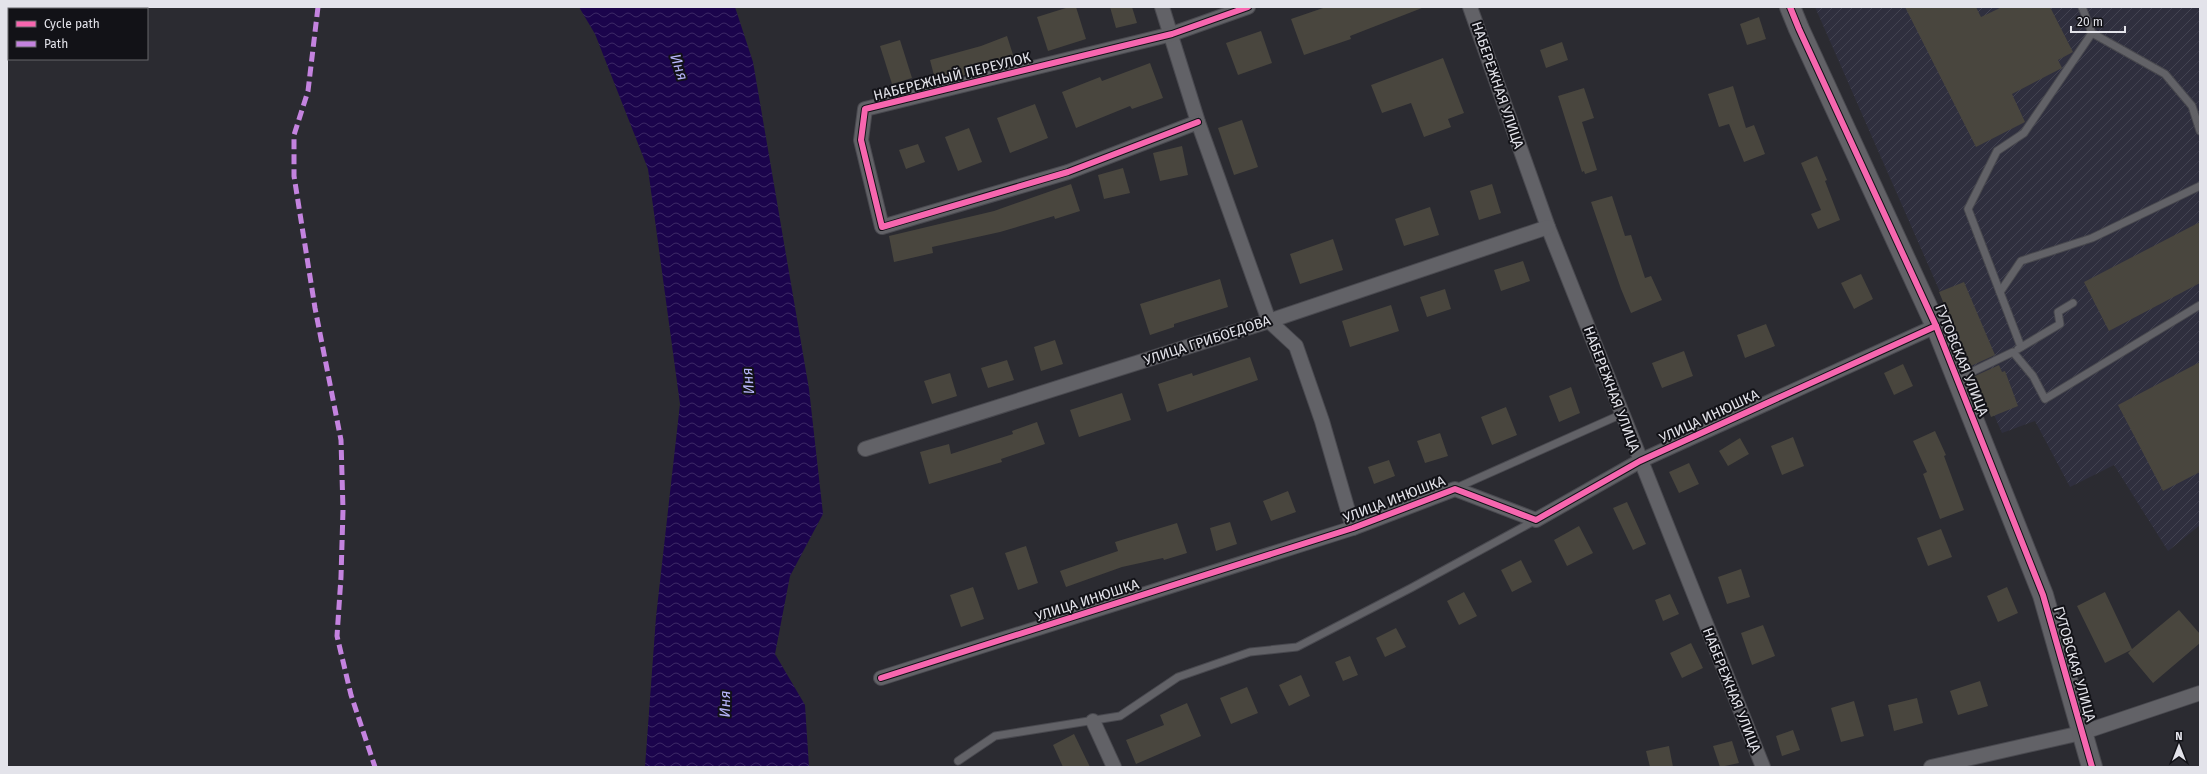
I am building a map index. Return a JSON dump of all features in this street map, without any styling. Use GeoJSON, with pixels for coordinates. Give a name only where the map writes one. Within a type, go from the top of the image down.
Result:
{"type":"FeatureCollection","features":[{"type":"Feature","properties":{"kind":"street"},"geometry":{"type":"LineString","coordinates":[[1162,7],[1172,34],[1198,122],[1269,321],[1296,346],[1322,421],[1354,528]]}},
{"type":"Feature","properties":{"kind":"street","name":"НАБЕРЕЖНЫЙ ПЕРЕУЛОК"},"geometry":{"type":"LineString","coordinates":[[1198,122],[1068,172],[882,226],[861,140],[865,109],[1172,34],[1248,7]]}},
{"type":"Feature","properties":{"kind":"street","name":"НАБЕРЕЖНАЯ УЛИЦА"},"geometry":{"type":"LineString","coordinates":[[1470,7],[1548,226],[1640,461],[1763,767]]}},
{"type":"Feature","properties":{"kind":"street","name":"ГУТОВСКАЯ УЛИЦА"},"geometry":{"type":"LineString","coordinates":[[1790,7],[1802,37],[1936,326],[2043,595],[2092,767]]}},
{"type":"Feature","properties":{"kind":"street","name":"УЛИЦА ГРИБОЕДОВА"},"geometry":{"type":"LineString","coordinates":[[865,449],[1269,321],[1548,226]]}},
{"type":"Feature","properties":{"kind":"street","name":"УЛИЦА ИНЮШКА"},"geometry":{"type":"LineString","coordinates":[[881,678],[1354,528],[1455,489],[1536,520],[1640,461],[1936,326]]}},
{"type":"Feature","properties":{"kind":"street"},"geometry":{"type":"LineString","coordinates":[[1931,767],[2081,732],[2200,693]]}},
{"type":"Feature","properties":{"kind":"street"},"geometry":{"type":"LineString","coordinates":[[1094,721],[1114,767]]}},
{"type":"Feature","properties":{"kind":"lane"},"geometry":{"type":"LineString","coordinates":[[2082,7],[2092,33],[2165,74],[2192,106],[2200,131]]}},
{"type":"Feature","properties":{"kind":"lane"},"geometry":{"type":"LineString","coordinates":[[2021,347],[1968,209],[1997,151],[2024,133],[2092,33]]}},
{"type":"Feature","properties":{"kind":"lane"},"geometry":{"type":"LineString","coordinates":[[2000,292],[2021,261],[2092,238],[2200,186]]}},
{"type":"Feature","properties":{"kind":"lane"},"geometry":{"type":"LineString","coordinates":[[1957,379],[2013,352],[2060,324],[2058,312],[2073,303]]}},
{"type":"Feature","properties":{"kind":"lane"},"geometry":{"type":"LineString","coordinates":[[2013,352],[2033,376],[2044,399],[2200,305]]}},
{"type":"Feature","properties":{"kind":"lane"},"geometry":{"type":"LineString","coordinates":[[1455,489],[1622,414]]}},
{"type":"Feature","properties":{"kind":"lane","name":"УЛИЦА ИНЮШКА"},"geometry":{"type":"LineString","coordinates":[[958,761],[995,736],[1120,716],[1178,677],[1250,652],[1297,647],[1411,588],[1536,520]]}},
{"type":"Feature","properties":{"kind":"shaded area"},"geometry":{"type":"Polygon","coordinates":[[[1815,7],[2200,7],[2200,525],[2168,551],[2114,465],[2070,487],[2035,421],[2002,433],[1815,7]]]}},
{"type":"Feature","properties":{"kind":"water","name":"Иня"},"geometry":{"type":"Polygon","coordinates":[[[579,7],[735,7],[753,62],[809,389],[823,514],[790,576],[775,654],[805,705],[809,767],[645,767],[656,617],[680,404],[648,169],[595,34],[579,7]]]}},
{"type":"Feature","properties":{"kind":"building"},"geometry":{"type":"Polygon","coordinates":[[[1069,7],[1076,7],[1086,39],[1048,51],[1037,17],[1069,7]]]}},
{"type":"Feature","properties":{"kind":"building"},"geometry":{"type":"Polygon","coordinates":[[[1110,7],[1132,7],[1137,23],[1116,28],[1110,7]]]}},
{"type":"Feature","properties":{"kind":"building"},"geometry":{"type":"Polygon","coordinates":[[[1326,7],[1422,8],[1350,36],[1351,39],[1304,55],[1291,19],[1326,7]]]}},
{"type":"Feature","properties":{"kind":"building"},"geometry":{"type":"Polygon","coordinates":[[[1905,7],[1976,7],[1981,17],[2002,7],[2050,7],[2073,52],[2058,60],[2062,68],[2012,94],[2025,122],[1976,147],[1905,7]]]}},
{"type":"Feature","properties":{"kind":"building"},"geometry":{"type":"Polygon","coordinates":[[[1759,17],[1766,39],[1747,45],[1740,24],[1759,17]]]}},
{"type":"Feature","properties":{"kind":"building"},"geometry":{"type":"Polygon","coordinates":[[[1261,31],[1272,63],[1238,75],[1226,43],[1261,31]]]}},
{"type":"Feature","properties":{"kind":"building"},"geometry":{"type":"Polygon","coordinates":[[[1007,36],[1015,61],[936,83],[930,60],[981,46],[1007,36]]]}},
{"type":"Feature","properties":{"kind":"building"},"geometry":{"type":"Polygon","coordinates":[[[900,40],[912,78],[892,84],[880,46],[900,40]]]}},
{"type":"Feature","properties":{"kind":"building"},"geometry":{"type":"Polygon","coordinates":[[[1562,42],[1568,60],[1546,68],[1540,50],[1562,42]]]}},
{"type":"Feature","properties":{"kind":"building"},"geometry":{"type":"Polygon","coordinates":[[[1443,58],[1464,113],[1448,119],[1451,127],[1424,137],[1411,103],[1382,113],[1371,85],[1443,58]]]}},
{"type":"Feature","properties":{"kind":"building"},"geometry":{"type":"Polygon","coordinates":[[[1150,63],[1163,98],[1132,109],[1130,106],[1076,128],[1062,92],[1100,77],[1102,81],[1150,63]]]}},
{"type":"Feature","properties":{"kind":"building"},"geometry":{"type":"Polygon","coordinates":[[[1733,86],[1746,128],[1754,125],[1765,154],[1744,162],[1729,124],[1719,127],[1708,94],[1733,86]]]}},
{"type":"Feature","properties":{"kind":"building"},"geometry":{"type":"Polygon","coordinates":[[[1584,88],[1594,118],[1582,122],[1597,170],[1585,174],[1584,171],[1582,172],[1558,96],[1584,88]]]}},
{"type":"Feature","properties":{"kind":"building"},"geometry":{"type":"Polygon","coordinates":[[[1035,104],[1048,138],[1010,153],[997,118],[1035,104]]]}},
{"type":"Feature","properties":{"kind":"building"},"geometry":{"type":"Polygon","coordinates":[[[1242,120],[1258,167],[1234,175],[1218,128],[1242,120]]]}},
{"type":"Feature","properties":{"kind":"building"},"geometry":{"type":"Polygon","coordinates":[[[969,128],[982,162],[958,171],[945,137],[969,128]]]}},
{"type":"Feature","properties":{"kind":"building"},"geometry":{"type":"Polygon","coordinates":[[[918,144],[925,162],[906,169],[899,150],[918,144]]]}},
{"type":"Feature","properties":{"kind":"building"},"geometry":{"type":"Polygon","coordinates":[[[1182,146],[1188,175],[1160,181],[1153,153],[1182,146]]]}},
{"type":"Feature","properties":{"kind":"building"},"geometry":{"type":"Polygon","coordinates":[[[1817,156],[1827,180],[1825,181],[1840,220],[1818,229],[1811,214],[1821,210],[1801,163],[1817,156]]]}},
{"type":"Feature","properties":{"kind":"building"},"geometry":{"type":"Polygon","coordinates":[[[1123,168],[1130,193],[1104,199],[1098,175],[1123,168]]]}},
{"type":"Feature","properties":{"kind":"building"},"geometry":{"type":"Polygon","coordinates":[[[1071,184],[1080,211],[1055,219],[1054,216],[1000,232],[932,247],[933,253],[894,262],[889,236],[994,211],[1071,184]]]}},
{"type":"Feature","properties":{"kind":"building"},"geometry":{"type":"Polygon","coordinates":[[[1492,184],[1501,213],[1479,220],[1470,191],[1492,184]]]}},
{"type":"Feature","properties":{"kind":"building"},"geometry":{"type":"Polygon","coordinates":[[[1612,196],[1625,236],[1631,235],[1645,278],[1651,276],[1662,300],[1631,313],[1621,289],[1591,202],[1612,196]]]}},
{"type":"Feature","properties":{"kind":"building"},"geometry":{"type":"Polygon","coordinates":[[[1430,207],[1439,235],[1404,246],[1395,219],[1430,207]]]}},
{"type":"Feature","properties":{"kind":"building"},"geometry":{"type":"Polygon","coordinates":[[[2200,222],[2200,283],[2109,331],[2084,282],[2200,222]]]}},
{"type":"Feature","properties":{"kind":"building"},"geometry":{"type":"Polygon","coordinates":[[[1333,239],[1343,270],[1300,284],[1290,254],[1333,239]]]}},
{"type":"Feature","properties":{"kind":"building"},"geometry":{"type":"Polygon","coordinates":[[[1523,261],[1530,281],[1501,291],[1494,270],[1523,261]]]}},
{"type":"Feature","properties":{"kind":"building"},"geometry":{"type":"Polygon","coordinates":[[[1861,274],[1873,299],[1854,309],[1841,283],[1861,274]]]}},
{"type":"Feature","properties":{"kind":"building"},"geometry":{"type":"Polygon","coordinates":[[[1220,279],[1228,307],[1174,324],[1174,327],[1150,335],[1140,304],[1220,279]]]}},
{"type":"Feature","properties":{"kind":"building"},"geometry":{"type":"Polygon","coordinates":[[[1964,282],[1995,355],[1971,366],[1939,292],[1964,282]]]}},
{"type":"Feature","properties":{"kind":"building"},"geometry":{"type":"Polygon","coordinates":[[[1445,289],[1451,309],[1427,317],[1420,297],[1445,289]]]}},
{"type":"Feature","properties":{"kind":"building"},"geometry":{"type":"Polygon","coordinates":[[[1391,305],[1399,331],[1350,347],[1342,321],[1391,305]]]}},
{"type":"Feature","properties":{"kind":"building"},"geometry":{"type":"Polygon","coordinates":[[[1766,324],[1775,346],[1745,358],[1737,335],[1766,324]]]}},
{"type":"Feature","properties":{"kind":"building"},"geometry":{"type":"Polygon","coordinates":[[[1055,340],[1063,364],[1041,371],[1034,347],[1055,340]]]}},
{"type":"Feature","properties":{"kind":"building"},"geometry":{"type":"Polygon","coordinates":[[[1684,351],[1693,376],[1662,388],[1652,363],[1684,351]]]}},
{"type":"Feature","properties":{"kind":"building"},"geometry":{"type":"Polygon","coordinates":[[[1250,357],[1258,380],[1167,412],[1158,384],[1192,373],[1193,376],[1250,357]]]}},
{"type":"Feature","properties":{"kind":"building"},"geometry":{"type":"Polygon","coordinates":[[[1007,360],[1014,380],[988,388],[981,368],[1007,360]]]}},
{"type":"Feature","properties":{"kind":"building"},"geometry":{"type":"Polygon","coordinates":[[[2200,362],[2200,472],[2163,491],[2118,405],[2200,362]]]}},
{"type":"Feature","properties":{"kind":"building"},"geometry":{"type":"Polygon","coordinates":[[[1903,364],[1913,386],[1894,395],[1884,373],[1903,364]]]}},
{"type":"Feature","properties":{"kind":"building"},"geometry":{"type":"Polygon","coordinates":[[[1999,365],[2002,372],[2005,371],[2018,406],[1991,417],[1975,376],[1999,365]]]}},
{"type":"Feature","properties":{"kind":"building"},"geometry":{"type":"Polygon","coordinates":[[[950,373],[957,396],[932,404],[924,381],[950,373]]]}},
{"type":"Feature","properties":{"kind":"building"},"geometry":{"type":"Polygon","coordinates":[[[1571,387],[1580,413],[1559,422],[1549,396],[1571,387]]]}},
{"type":"Feature","properties":{"kind":"building"},"geometry":{"type":"Polygon","coordinates":[[[1122,393],[1131,420],[1079,437],[1070,410],[1122,393]]]}},
{"type":"Feature","properties":{"kind":"building"},"geometry":{"type":"Polygon","coordinates":[[[1506,407],[1517,435],[1492,445],[1481,417],[1506,407]]]}},
{"type":"Feature","properties":{"kind":"building"},"geometry":{"type":"Polygon","coordinates":[[[1037,422],[1045,444],[1001,459],[1002,462],[929,484],[920,452],[949,444],[951,454],[1013,434],[1012,431],[1037,422]]]}},
{"type":"Feature","properties":{"kind":"building"},"geometry":{"type":"Polygon","coordinates":[[[1935,431],[1946,455],[1944,456],[1964,510],[1940,519],[1923,474],[1927,472],[1913,441],[1935,431]]]}},
{"type":"Feature","properties":{"kind":"building"},"geometry":{"type":"Polygon","coordinates":[[[1440,433],[1448,456],[1425,463],[1417,441],[1440,433]]]}},
{"type":"Feature","properties":{"kind":"building"},"geometry":{"type":"Polygon","coordinates":[[[1793,437],[1804,466],[1782,475],[1771,446],[1793,437]]]}},
{"type":"Feature","properties":{"kind":"building"},"geometry":{"type":"Polygon","coordinates":[[[1740,438],[1749,454],[1728,466],[1719,451],[1740,438]]]}},
{"type":"Feature","properties":{"kind":"building"},"geometry":{"type":"Polygon","coordinates":[[[1389,460],[1395,476],[1374,484],[1368,467],[1389,460]]]}},
{"type":"Feature","properties":{"kind":"building"},"geometry":{"type":"Polygon","coordinates":[[[1689,463],[1699,484],[1679,493],[1669,472],[1689,463]]]}},
{"type":"Feature","properties":{"kind":"building"},"geometry":{"type":"Polygon","coordinates":[[[1288,491],[1296,512],[1271,521],[1263,501],[1288,491]]]}},
{"type":"Feature","properties":{"kind":"building"},"geometry":{"type":"Polygon","coordinates":[[[1627,502],[1646,544],[1633,550],[1613,508],[1627,502]]]}},
{"type":"Feature","properties":{"kind":"building"},"geometry":{"type":"Polygon","coordinates":[[[1230,522],[1237,544],[1216,551],[1210,528],[1230,522]]]}},
{"type":"Feature","properties":{"kind":"building"},"geometry":{"type":"Polygon","coordinates":[[[1177,523],[1187,553],[1164,560],[1163,558],[1122,567],[1066,587],[1060,571],[1118,551],[1115,542],[1177,523]]]}},
{"type":"Feature","properties":{"kind":"building"},"geometry":{"type":"Polygon","coordinates":[[[1579,526],[1593,553],[1567,566],[1554,540],[1579,526]]]}},
{"type":"Feature","properties":{"kind":"building"},"geometry":{"type":"Polygon","coordinates":[[[1941,529],[1952,557],[1928,566],[1917,538],[1941,529]]]}},
{"type":"Feature","properties":{"kind":"building"},"geometry":{"type":"Polygon","coordinates":[[[1026,546],[1038,583],[1018,590],[1005,553],[1026,546]]]}},
{"type":"Feature","properties":{"kind":"building"},"geometry":{"type":"Polygon","coordinates":[[[1521,560],[1532,582],[1512,592],[1501,570],[1521,560]]]}},
{"type":"Feature","properties":{"kind":"building"},"geometry":{"type":"Polygon","coordinates":[[[1741,569],[1750,597],[1727,604],[1718,577],[1741,569]]]}},
{"type":"Feature","properties":{"kind":"building"},"geometry":{"type":"Polygon","coordinates":[[[973,587],[984,619],[961,627],[950,595],[973,587]]]}},
{"type":"Feature","properties":{"kind":"building"},"geometry":{"type":"Polygon","coordinates":[[[2007,587],[2018,613],[1998,622],[1987,596],[2007,587]]]}},
{"type":"Feature","properties":{"kind":"building"},"geometry":{"type":"Polygon","coordinates":[[[1464,592],[1477,616],[1459,625],[1447,601],[1464,592]]]}},
{"type":"Feature","properties":{"kind":"building"},"geometry":{"type":"Polygon","coordinates":[[[2105,592],[2132,649],[2179,610],[2200,634],[2200,643],[2153,683],[2128,653],[2131,650],[2105,663],[2077,606],[2105,592]]]}},
{"type":"Feature","properties":{"kind":"building"},"geometry":{"type":"Polygon","coordinates":[[[1670,594],[1679,614],[1663,621],[1655,600],[1670,594]]]}},
{"type":"Feature","properties":{"kind":"building"},"geometry":{"type":"Polygon","coordinates":[[[1763,625],[1775,656],[1752,665],[1741,633],[1763,625]]]}},
{"type":"Feature","properties":{"kind":"building"},"geometry":{"type":"Polygon","coordinates":[[[1396,628],[1406,647],[1385,657],[1376,638],[1396,628]]]}},
{"type":"Feature","properties":{"kind":"building"},"geometry":{"type":"Polygon","coordinates":[[[1691,643],[1703,668],[1682,678],[1670,653],[1691,643]]]}},
{"type":"Feature","properties":{"kind":"building"},"geometry":{"type":"Polygon","coordinates":[[[1350,656],[1358,675],[1343,681],[1335,662],[1350,656]]]}},
{"type":"Feature","properties":{"kind":"building"},"geometry":{"type":"Polygon","coordinates":[[[1301,675],[1310,696],[1289,706],[1279,685],[1301,675]]]}},
{"type":"Feature","properties":{"kind":"building"},"geometry":{"type":"Polygon","coordinates":[[[1980,681],[1988,706],[1958,715],[1950,691],[1980,681]]]}},
{"type":"Feature","properties":{"kind":"building"},"geometry":{"type":"Polygon","coordinates":[[[1247,687],[1258,713],[1231,724],[1220,698],[1247,687]]]}},
{"type":"Feature","properties":{"kind":"building"},"geometry":{"type":"Polygon","coordinates":[[[1917,698],[1923,723],[1894,731],[1888,705],[1917,698]]]}},
{"type":"Feature","properties":{"kind":"building"},"geometry":{"type":"Polygon","coordinates":[[[1854,701],[1864,736],[1841,742],[1831,708],[1854,701]]]}},
{"type":"Feature","properties":{"kind":"building"},"geometry":{"type":"Polygon","coordinates":[[[1187,703],[1201,736],[1136,764],[1126,740],[1164,725],[1160,715],[1187,703]]]}},
{"type":"Feature","properties":{"kind":"building"},"geometry":{"type":"Polygon","coordinates":[[[1793,730],[1800,750],[1782,756],[1776,736],[1793,730]]]}},
{"type":"Feature","properties":{"kind":"building"},"geometry":{"type":"Polygon","coordinates":[[[1074,734],[1090,767],[1063,767],[1053,745],[1074,734]]]}},
{"type":"Feature","properties":{"kind":"building"},"geometry":{"type":"Polygon","coordinates":[[[1732,741],[1739,763],[1720,767],[1713,746],[1732,741]]]}},
{"type":"Feature","properties":{"kind":"building"},"geometry":{"type":"Polygon","coordinates":[[[1669,746],[1673,767],[1650,767],[1646,751],[1669,746]]]}},
{"type":"Feature","properties":{"kind":"marked path"},"geometry":{"type":"LineString","coordinates":[[318,7],[308,91],[294,135],[294,176],[315,308],[341,440],[343,510],[337,636],[351,695],[375,767]]}},
{"type":"Feature","properties":{"kind":"cycle path"},"geometry":{"type":"LineString","coordinates":[[1198,122],[1068,172],[882,227],[861,140],[865,109],[1172,34],[1248,7]]}},
{"type":"Feature","properties":{"kind":"cycle path"},"geometry":{"type":"LineString","coordinates":[[1790,7],[1936,326],[2043,595],[2092,767]]}},
{"type":"Feature","properties":{"kind":"cycle path"},"geometry":{"type":"LineString","coordinates":[[881,678],[1353,528],[1455,489],[1536,520],[1640,461],[1936,326]]}}]}
